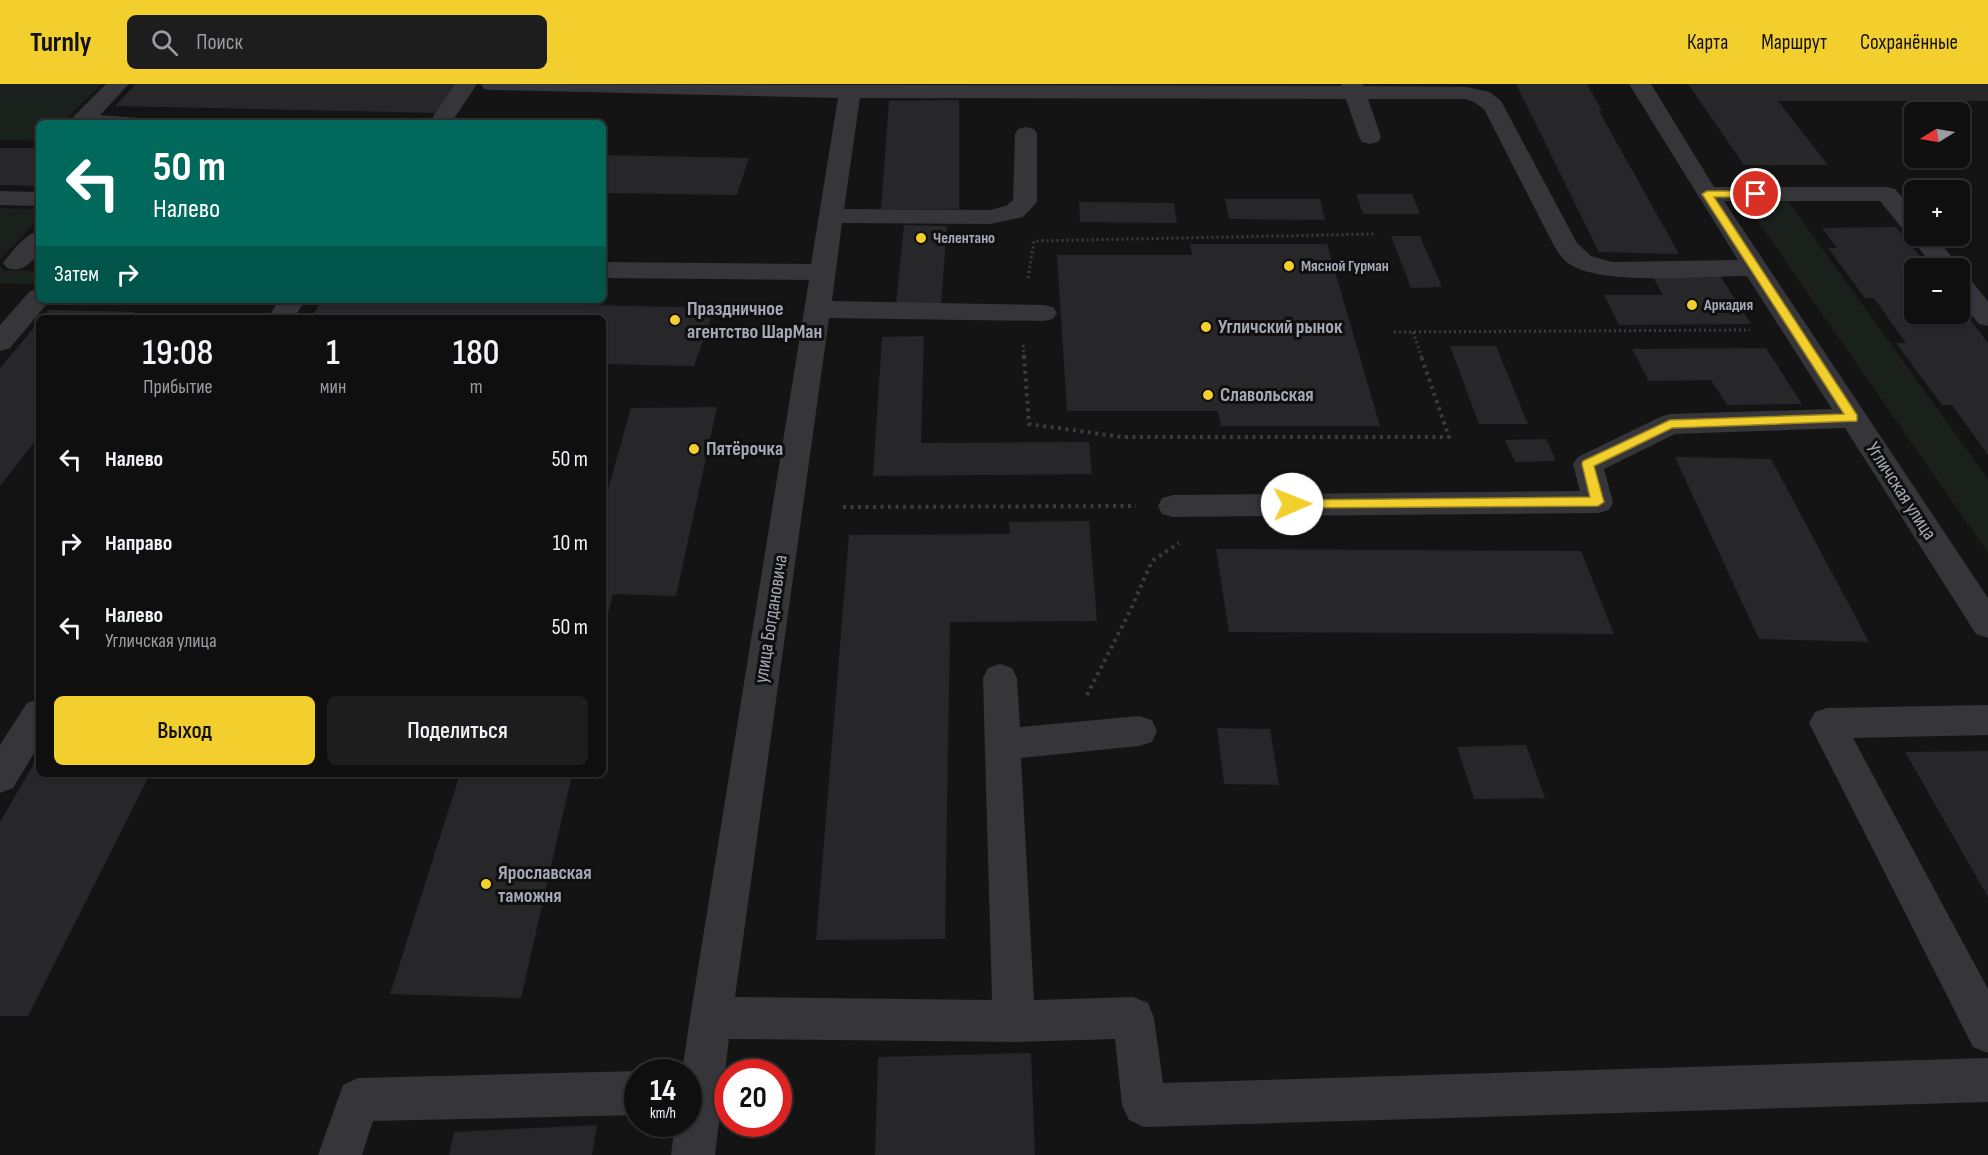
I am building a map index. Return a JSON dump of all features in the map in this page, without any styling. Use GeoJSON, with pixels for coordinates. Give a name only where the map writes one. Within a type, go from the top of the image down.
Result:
{"type":"FeatureCollection","features":[{"type":"Feature","properties":{"kind":"street"},"geometry":{"type":"LineString","coordinates":[[83,120],[118,84]]}},
{"type":"Feature","properties":{"kind":"street"},"geometry":{"type":"LineString","coordinates":[[442,120],[466,84]]}},
{"type":"Feature","properties":{"kind":"street"},"geometry":{"type":"LineString","coordinates":[[492,84],[851,88],[1354,88],[1467,93],[1488,101],[1493,106],[1565,244],[1572,254],[1582,261],[1611,270],[1755,268]]}},
{"type":"Feature","properties":{"kind":"street","name":"Угличская улица"},"geometry":{"type":"LineString","coordinates":[[1640,84],[1707,194],[1988,625]]}},
{"type":"Feature","properties":{"kind":"street","name":"улица Богдановича"},"geometry":{"type":"LineString","coordinates":[[702,1059],[711,1018],[851,88]]}},
{"type":"Feature","properties":{"kind":"street"},"geometry":{"type":"LineString","coordinates":[[1354,88],[1370,137]]}},
{"type":"Feature","properties":{"kind":"street"},"geometry":{"type":"LineString","coordinates":[[831,216],[990,217],[1014,212],[1025,202],[1026,134]]}},
{"type":"Feature","properties":{"kind":"street"},"geometry":{"type":"LineString","coordinates":[[1707,194],[1887,194],[1904,215]]}},
{"type":"Feature","properties":{"kind":"street"},"geometry":{"type":"LineString","coordinates":[[0,198],[36,199]]}},
{"type":"Feature","properties":{"kind":"street"},"geometry":{"type":"LineString","coordinates":[[36,241],[16,262],[36,263]]}},
{"type":"Feature","properties":{"kind":"street"},"geometry":{"type":"LineString","coordinates":[[1929,246],[1940,258]]}},
{"type":"Feature","properties":{"kind":"street"},"geometry":{"type":"LineString","coordinates":[[606,270],[823,272]]}},
{"type":"Feature","properties":{"kind":"street"},"geometry":{"type":"LineString","coordinates":[[1970,296],[1988,318]]}},
{"type":"Feature","properties":{"kind":"street"},"geometry":{"type":"LineString","coordinates":[[0,342],[36,300]]}},
{"type":"Feature","properties":{"kind":"street"},"geometry":{"type":"LineString","coordinates":[[818,309],[1033,313]]}},
{"type":"Feature","properties":{"kind":"street"},"geometry":{"type":"LineString","coordinates":[[1173,506],[1598,502],[1588,464],[1670,424],[1853,418]]}},
{"type":"Feature","properties":{"kind":"street"},"geometry":{"type":"LineString","coordinates":[[1000,678],[1014,1021]]}},
{"type":"Feature","properties":{"kind":"street"},"geometry":{"type":"LineString","coordinates":[[0,777],[36,719]]}},
{"type":"Feature","properties":{"kind":"street"},"geometry":{"type":"LineString","coordinates":[[1988,720],[1827,723],[1988,1032]]}},
{"type":"Feature","properties":{"kind":"street"},"geometry":{"type":"LineString","coordinates":[[1004,744],[1139,731]]}},
{"type":"Feature","properties":{"kind":"street"},"geometry":{"type":"LineString","coordinates":[[711,1018],[789,1021],[1014,1021],[1133,1018],[1144,1105],[1988,1080]]}},
{"type":"Feature","properties":{"kind":"street"},"geometry":{"type":"LineString","coordinates":[[340,1155],[358,1100],[624,1093]]}},
{"type":"Feature","properties":{"kind":"street","name":"улица Богдановича"},"geometry":{"type":"LineString","coordinates":[[693,1155],[694,1137]]}},
{"type":"Feature","properties":{"kind":"path"},"geometry":{"type":"LineString","coordinates":[[1374,234],[1034,241],[1029,424],[1122,437],[1449,437],[1413,332]]}},
{"type":"Feature","properties":{"kind":"path"},"geometry":{"type":"LineString","coordinates":[[1394,332],[1796,330]]}},
{"type":"Feature","properties":{"kind":"path"},"geometry":{"type":"LineString","coordinates":[[1064,738],[1130,611],[1152,561],[1206,526],[1244,505]]}},
{"type":"Feature","properties":{"kind":"path"},"geometry":{"type":"LineString","coordinates":[[843,507],[1173,506]]}},
{"type":"Feature","properties":{"kind":"shaded area"},"geometry":{"type":"Polygon","coordinates":[[[0,84],[102,84],[65,120],[36,120],[36,141],[0,140],[0,84]]]}},
{"type":"Feature","properties":{"kind":"shaded area"},"geometry":{"type":"Polygon","coordinates":[[[1743,200],[1788,201],[1988,479],[1988,553],[1743,200]]]}},
{"type":"Feature","properties":{"kind":"shaded area"},"geometry":{"type":"Polygon","coordinates":[[[0,208],[36,209],[36,222],[0,259],[0,208]]]}},
{"type":"Feature","properties":{"kind":"shaded area"},"geometry":{"type":"Polygon","coordinates":[[[0,266],[4,270],[36,271],[36,280],[32,284],[0,283],[0,266]]]}},
{"type":"Feature","properties":{"kind":"building"},"geometry":{"type":"Polygon","coordinates":[[[136,84],[458,84],[440,113],[115,106],[136,84]]]}},
{"type":"Feature","properties":{"kind":"building"},"geometry":{"type":"Polygon","coordinates":[[[1516,84],[1587,84],[1602,111],[1599,111],[1679,254],[1599,252],[1516,84]]]}},
{"type":"Feature","properties":{"kind":"building"},"geometry":{"type":"Polygon","coordinates":[[[1688,84],[1988,84],[1988,101],[1778,101],[1828,165],[1744,165],[1688,84]]]}},
{"type":"Feature","properties":{"kind":"building"},"geometry":{"type":"Polygon","coordinates":[[[959,100],[959,209],[881,209],[889,101],[959,100]]]}},
{"type":"Feature","properties":{"kind":"building"},"geometry":{"type":"Polygon","coordinates":[[[0,148],[36,148],[36,186],[0,185],[0,148]]]}},
{"type":"Feature","properties":{"kind":"building"},"geometry":{"type":"Polygon","coordinates":[[[606,155],[749,158],[737,195],[606,193],[606,155]]]}},
{"type":"Feature","properties":{"kind":"building"},"geometry":{"type":"Polygon","coordinates":[[[1356,194],[1412,194],[1420,214],[1363,214],[1356,194]]]}},
{"type":"Feature","properties":{"kind":"building"},"geometry":{"type":"Polygon","coordinates":[[[1225,199],[1320,199],[1325,220],[1229,219],[1225,199]]]}},
{"type":"Feature","properties":{"kind":"building"},"geometry":{"type":"Polygon","coordinates":[[[1079,202],[1174,203],[1177,223],[1080,222],[1079,202]]]}},
{"type":"Feature","properties":{"kind":"building"},"geometry":{"type":"Polygon","coordinates":[[[904,225],[947,226],[941,305],[896,304],[904,225]]]}},
{"type":"Feature","properties":{"kind":"building"},"geometry":{"type":"Polygon","coordinates":[[[1896,227],[1904,237],[1904,246],[1911,246],[1921,258],[1904,258],[1904,324],[1970,324],[1970,320],[1988,343],[1988,455],[1952,405],[1942,405],[1896,343],[1906,343],[1874,298],[1865,298],[1828,248],[1837,248],[1822,228],[1896,227]]]}},
{"type":"Feature","properties":{"kind":"building"},"geometry":{"type":"Polygon","coordinates":[[[1391,236],[1420,236],[1442,287],[1411,288],[1391,236]]]}},
{"type":"Feature","properties":{"kind":"building","name":"Угличский рынок"},"geometry":{"type":"Polygon","coordinates":[[[1190,244],[1327,244],[1380,426],[1221,426],[1218,411],[1067,411],[1057,255],[1192,255],[1190,244]]]}},
{"type":"Feature","properties":{"kind":"building"},"geometry":{"type":"Polygon","coordinates":[[[1651,274],[1719,274],[1751,324],[1619,325],[1604,295],[1663,295],[1651,274]]]}},
{"type":"Feature","properties":{"kind":"building"},"geometry":{"type":"Polygon","coordinates":[[[320,303],[502,303],[715,308],[694,366],[606,364],[606,315],[313,315],[320,303]]]}},
{"type":"Feature","properties":{"kind":"building"},"geometry":{"type":"Polygon","coordinates":[[[49,310],[134,312],[132,315],[45,315],[49,310]]]}},
{"type":"Feature","properties":{"kind":"building"},"geometry":{"type":"Polygon","coordinates":[[[36,326],[36,440],[0,486],[0,368],[36,326]]]}},
{"type":"Feature","properties":{"kind":"building"},"geometry":{"type":"Polygon","coordinates":[[[924,336],[921,443],[1089,442],[1092,474],[873,476],[882,337],[924,336]]]}},
{"type":"Feature","properties":{"kind":"building"},"geometry":{"type":"Polygon","coordinates":[[[1450,346],[1496,346],[1528,424],[1479,424],[1450,346]]]}},
{"type":"Feature","properties":{"kind":"building"},"geometry":{"type":"Polygon","coordinates":[[[1766,348],[1802,404],[1727,405],[1711,380],[1649,381],[1632,349],[1766,348]]]}},
{"type":"Feature","properties":{"kind":"building"},"geometry":{"type":"Polygon","coordinates":[[[717,407],[676,596],[613,594],[606,621],[606,496],[631,408],[717,407]]]}},
{"type":"Feature","properties":{"kind":"building"},"geometry":{"type":"Polygon","coordinates":[[[1546,439],[1556,461],[1515,462],[1505,440],[1546,439]]]}},
{"type":"Feature","properties":{"kind":"building"},"geometry":{"type":"Polygon","coordinates":[[[1675,457],[1771,459],[1869,642],[1759,639],[1675,457]]]}},
{"type":"Feature","properties":{"kind":"building"},"geometry":{"type":"Polygon","coordinates":[[[1089,521],[1097,621],[950,622],[945,939],[816,940],[849,535],[1010,534],[1009,522],[1089,521]]]}},
{"type":"Feature","properties":{"kind":"building"},"geometry":{"type":"Polygon","coordinates":[[[1216,549],[1581,551],[1614,634],[1229,632],[1216,549]]]}},
{"type":"Feature","properties":{"kind":"building"},"geometry":{"type":"Polygon","coordinates":[[[1217,728],[1270,729],[1279,785],[1224,784],[1217,728]]]}},
{"type":"Feature","properties":{"kind":"building"},"geometry":{"type":"Polygon","coordinates":[[[1526,745],[1545,798],[1474,799],[1457,747],[1526,745]]]}},
{"type":"Feature","properties":{"kind":"building"},"geometry":{"type":"Polygon","coordinates":[[[1988,751],[1988,897],[1905,752],[1988,751]]]}},
{"type":"Feature","properties":{"kind":"building"},"geometry":{"type":"Polygon","coordinates":[[[36,760],[36,777],[148,777],[28,1016],[0,1016],[0,822],[36,760]]]}},
{"type":"Feature","properties":{"kind":"building","name":"Ярославская таможня"},"geometry":{"type":"Polygon","coordinates":[[[459,777],[571,777],[521,998],[390,994],[459,777]]]}},
{"type":"Feature","properties":{"kind":"building"},"geometry":{"type":"Polygon","coordinates":[[[1031,1053],[1035,1155],[875,1155],[878,1057],[1031,1053]]]}},
{"type":"Feature","properties":{"kind":"building"},"geometry":{"type":"Polygon","coordinates":[[[597,1125],[592,1155],[449,1155],[454,1132],[597,1125]]]}},
{"type":"Feature","properties":{"kind":"place","name":"Челентано"},"geometry":{"type":"Point","coordinates":[921,238]}},
{"type":"Feature","properties":{"kind":"place","name":"Мясной Гурман"},"geometry":{"type":"Point","coordinates":[1289,266]}},
{"type":"Feature","properties":{"kind":"place","name":"Аркадия"},"geometry":{"type":"Point","coordinates":[1692,305]}},
{"type":"Feature","properties":{"kind":"place","name":"Праздничное агентство ШарМан"},"geometry":{"type":"Point","coordinates":[675,320]}},
{"type":"Feature","properties":{"kind":"place","name":"Угличский рынок"},"geometry":{"type":"Point","coordinates":[1206,327]}},
{"type":"Feature","properties":{"kind":"place","name":"Славольская"},"geometry":{"type":"Point","coordinates":[1208,395]}},
{"type":"Feature","properties":{"kind":"place","name":"Пятёрочка"},"geometry":{"type":"Point","coordinates":[694,449]}},
{"type":"Feature","properties":{"kind":"place","name":"Ярославская таможня"},"geometry":{"type":"Point","coordinates":[486,884]}},
{"type":"Feature","properties":{"kind":"route"},"geometry":{"type":"LineString","coordinates":[[1292,504],[1598,502],[1588,464],[1670,424],[1853,418],[1707,194],[1756,194]]}}]}
